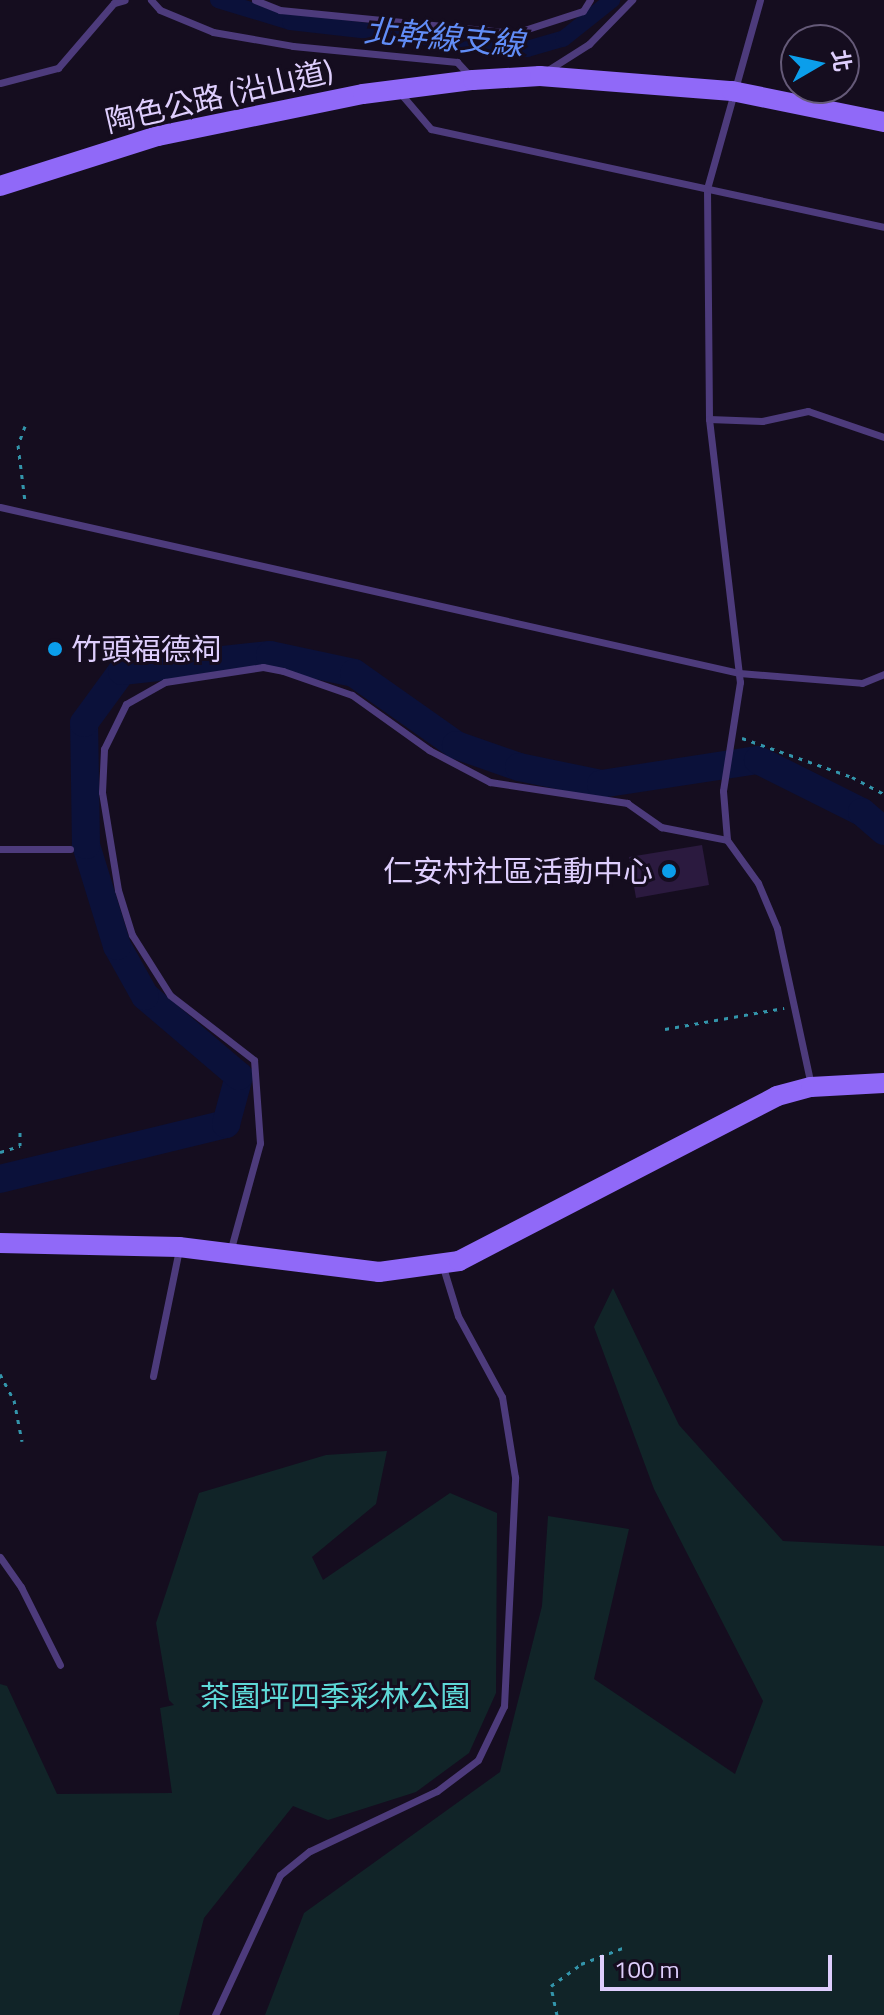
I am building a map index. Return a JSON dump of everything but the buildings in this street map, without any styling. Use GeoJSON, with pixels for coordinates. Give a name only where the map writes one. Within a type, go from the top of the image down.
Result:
{"type":"FeatureCollection","features":[{"type":"Feature","properties":{"kind":"street","name":"陶色公路 (沿山道)"},"geometry":{"type":"LineString","coordinates":[[0,186],[158,136],[396,88],[473,80],[540,76],[732,91],[884,122]]}},
{"type":"Feature","properties":{"kind":"street"},"geometry":{"type":"LineString","coordinates":[[0,1243],[179,1247],[379,1272],[459,1261],[777,1096],[811,1087],[884,1083]]}},
{"type":"Feature","properties":{"kind":"lane"},"geometry":{"type":"LineString","coordinates":[[0,83],[58,68],[114,3],[125,0]]}},
{"type":"Feature","properties":{"kind":"lane"},"geometry":{"type":"LineString","coordinates":[[151,0],[160,10],[213,32],[293,46],[457,62],[473,80]]}},
{"type":"Feature","properties":{"kind":"lane"},"geometry":{"type":"LineString","coordinates":[[255,0],[280,10],[515,33],[583,11],[590,0]]}},
{"type":"Feature","properties":{"kind":"lane"},"geometry":{"type":"LineString","coordinates":[[540,76],[589,44],[632,0]]}},
{"type":"Feature","properties":{"kind":"lane"},"geometry":{"type":"LineString","coordinates":[[760,0],[707,189],[709,419],[739,673],[723,791],[727,840],[758,883],[777,928],[811,1087]]}},
{"type":"Feature","properties":{"kind":"lane"},"geometry":{"type":"LineString","coordinates":[[396,88],[431,129],[884,227]]}},
{"type":"Feature","properties":{"kind":"lane"},"geometry":{"type":"LineString","coordinates":[[709,419],[762,421],[808,411],[884,437]]}},
{"type":"Feature","properties":{"kind":"lane"},"geometry":{"type":"LineString","coordinates":[[0,507],[739,673],[862,683],[884,674]]}},
{"type":"Feature","properties":{"kind":"lane"},"geometry":{"type":"LineString","coordinates":[[229,1255],[260,1143],[254,1060],[170,995],[132,935],[118,890],[102,792],[104,749],[126,704],[165,682],[263,667],[283,671],[352,695],[429,750],[490,782],[627,803],[661,827],[727,840]]}},
{"type":"Feature","properties":{"kind":"lane"},"geometry":{"type":"LineString","coordinates":[[0,849],[70,849]]}},
{"type":"Feature","properties":{"kind":"lane"},"geometry":{"type":"LineString","coordinates":[[153,1376],[179,1247]]}},
{"type":"Feature","properties":{"kind":"lane"},"geometry":{"type":"LineString","coordinates":[[215,2015],[280,1875],[310,1851],[437,1791],[478,1760],[504,1706],[515,1477],[502,1397],[458,1316],[441,1262]]}},
{"type":"Feature","properties":{"kind":"lane"},"geometry":{"type":"LineString","coordinates":[[0,1557],[21,1587],[60,1665]]}},
{"type":"Feature","properties":{"kind":"path"},"geometry":{"type":"LineString","coordinates":[[25,426],[18,445],[26,513]]}},
{"type":"Feature","properties":{"kind":"path"},"geometry":{"type":"LineString","coordinates":[[731,735],[852,777],[884,794]]}},
{"type":"Feature","properties":{"kind":"path"},"geometry":{"type":"LineString","coordinates":[[665,1029],[792,1006]]}},
{"type":"Feature","properties":{"kind":"path"},"geometry":{"type":"LineString","coordinates":[[0,1152],[20,1146],[20,1127]]}},
{"type":"Feature","properties":{"kind":"path"},"geometry":{"type":"LineString","coordinates":[[0,1374],[14,1400],[22,1441]]}},
{"type":"Feature","properties":{"kind":"path"},"geometry":{"type":"LineString","coordinates":[[557,2015],[551,1986],[581,1964],[625,1947]]}},
{"type":"Feature","properties":{"kind":"green space"},"geometry":{"type":"Polygon","coordinates":[[[613,1288],[679,1425],[783,1541],[884,1546],[884,2015],[265,2015],[304,1913],[500,1772],[542,1606],[548,1516],[629,1529],[594,1679],[735,1774],[763,1701],[654,1489],[594,1327],[613,1288]]]}},
{"type":"Feature","properties":{"kind":"green space","name":"茶園坪四季彩林公園"},"geometry":{"type":"Polygon","coordinates":[[[387,1451],[376,1504],[312,1557],[323,1580],[450,1493],[497,1513],[496,1693],[469,1753],[416,1792],[328,1820],[293,1806],[204,1918],[179,2015],[0,2015],[0,1684],[7,1686],[57,1794],[172,1793],[160,1708],[174,1705],[169,1700],[156,1623],[199,1493],[326,1455],[387,1451]]]}},
{"type":"Feature","properties":{"kind":"waterway","name":"北幹線支線"},"geometry":{"type":"LineString","coordinates":[[218,0],[290,22],[527,49],[563,39],[612,0]]}},
{"type":"Feature","properties":{"kind":"waterway"},"geometry":{"type":"LineString","coordinates":[[0,1179],[226,1124],[239,1076],[145,996],[117,946],[86,845],[84,723],[122,671],[270,655],[354,673],[456,745],[519,767],[601,784],[758,760],[862,812],[884,831]]}},
{"type":"Feature","properties":{"kind":"place","name":"竹頭福德祠"},"geometry":{"type":"Point","coordinates":[55,649]}},
{"type":"Feature","properties":{"kind":"place","name":"仁安村社區活動中心"},"geometry":{"type":"Point","coordinates":[669,871]}}]}
